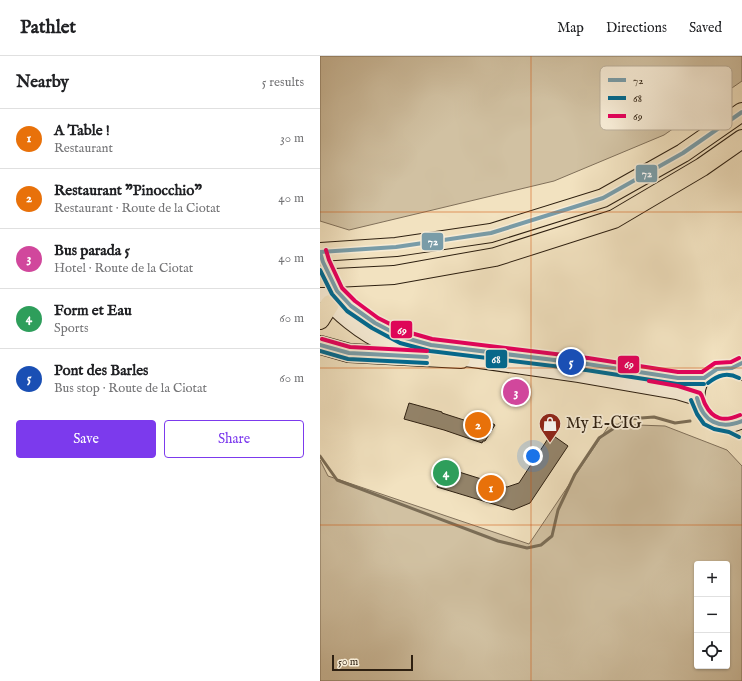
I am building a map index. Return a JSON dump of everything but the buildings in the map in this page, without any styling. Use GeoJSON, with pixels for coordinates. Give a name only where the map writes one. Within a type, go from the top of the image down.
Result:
{"type":"FeatureCollection","features":[{"type":"Feature","properties":{"kind":"highway"},"geometry":{"type":"LineString","coordinates":[[732,119],[742,112]]}},
{"type":"Feature","properties":{"kind":"highway"},"geometry":{"type":"LineString","coordinates":[[324,251],[396,247],[490,233],[603,198],[683,153],[716,130]]}},
{"type":"Feature","properties":{"kind":"highway"},"geometry":{"type":"LineString","coordinates":[[320,320],[327,289],[394,275],[495,257],[614,219],[702,167],[742,139]]}},
{"type":"Feature","properties":{"kind":"highway"},"geometry":{"type":"LineString","coordinates":[[320,345],[350,353],[461,359]]}},
{"type":"Feature","properties":{"kind":"main road"},"geometry":{"type":"LineString","coordinates":[[327,289],[339,313],[363,332],[387,345],[461,359],[579,375],[677,392],[697,398]]}},
{"type":"Feature","properties":{"kind":"main road"},"geometry":{"type":"LineString","coordinates":[[327,289],[376,323],[402,337],[431,345],[587,364],[678,378],[704,378]]}},
{"type":"Feature","properties":{"kind":"main road"},"geometry":{"type":"LineString","coordinates":[[738,426],[720,425],[712,422],[704,416],[697,398],[700,384],[710,373],[717,369],[739,368]]}},
{"type":"Feature","properties":{"kind":"shaded area"},"geometry":{"type":"Polygon","coordinates":[[[320,56],[742,56],[742,81],[732,88],[732,66],[600,66],[600,130],[671,130],[664,135],[554,181],[349,230],[320,221],[320,56]]]}},
{"type":"Feature","properties":{"kind":"shaded area"},"geometry":{"type":"Polygon","coordinates":[[[610,424],[665,426],[727,450],[742,466],[742,681],[320,681],[320,460],[328,476],[529,544],[610,424]]]}},
{"type":"Feature","properties":{"kind":"waterway"},"geometry":{"type":"LineString","coordinates":[[320,456],[337,480],[498,541],[527,548],[541,545],[552,536],[558,510],[575,474],[599,438],[628,419],[654,417],[675,423],[690,421]]}},
{"type":"Feature","properties":{"kind":"tunnel"},"geometry":{"type":"LineString","coordinates":[[320,252],[334,285]]}},
{"type":"Feature","properties":{"kind":"transit line","name":"72"},"geometry":{"type":"LineString","coordinates":[[732,119],[742,112]]}},
{"type":"Feature","properties":{"kind":"transit line","name":"72"},"geometry":{"type":"LineString","coordinates":[[320,252],[396,247],[491,233],[603,198],[683,153],[716,130]]}},
{"type":"Feature","properties":{"kind":"transit line","name":"69"},"geometry":{"type":"LineString","coordinates":[[326,250],[342,288],[355,301],[378,318],[404,331],[432,339],[588,358],[678,372],[702,372],[715,363],[731,362],[739,358]]}},
{"type":"Feature","properties":{"kind":"transit line","name":"72"},"geometry":{"type":"LineString","coordinates":[[320,252],[323,262],[337,291],[351,306],[375,323],[402,337],[431,345],[587,364],[678,378],[704,378]]}},
{"type":"Feature","properties":{"kind":"transit line","name":"68"},"geometry":{"type":"LineString","coordinates":[[320,270],[332,294],[347,311],[372,328],[400,343],[430,351],[586,370],[677,384],[704,384]]}},
{"type":"Feature","properties":{"kind":"transit line","name":"69"},"geometry":{"type":"LineString","coordinates":[[322,339],[350,347],[427,351]]}},
{"type":"Feature","properties":{"kind":"transit line","name":"72"},"geometry":{"type":"LineString","coordinates":[[320,345],[349,353],[427,357]]}},
{"type":"Feature","properties":{"kind":"transit line","name":"68"},"geometry":{"type":"LineString","coordinates":[[320,351],[348,359],[427,363]]}},
{"type":"Feature","properties":{"kind":"transit line","name":"72"},"geometry":{"type":"LineString","coordinates":[[704,378],[717,369],[732,368],[742,363]]}},
{"type":"Feature","properties":{"kind":"transit line","name":"68"},"geometry":{"type":"LineString","coordinates":[[708,383],[723,375],[730,375],[739,378]]}},
{"type":"Feature","properties":{"kind":"transit line","name":"69"},"geometry":{"type":"LineString","coordinates":[[649,381],[678,386],[700,393],[708,409],[715,416],[720,418],[724,419],[740,415]]}},
{"type":"Feature","properties":{"kind":"transit line","name":"72"},"geometry":{"type":"LineString","coordinates":[[697,398],[703,413],[714,422],[727,425],[742,421]]}},
{"type":"Feature","properties":{"kind":"transit line","name":"68"},"geometry":{"type":"LineString","coordinates":[[691,400],[697,414],[704,424],[714,429],[729,432],[739,437]]}},
{"type":"Feature","properties":{"kind":"place","name":"Pont des Barles"},"geometry":{"type":"Point","coordinates":[571,362]}},
{"type":"Feature","properties":{"kind":"place","name":"Bus parada 5"},"geometry":{"type":"Point","coordinates":[516,392]}},
{"type":"Feature","properties":{"kind":"place","name":"Restaurant \"Pinocchio\""},"geometry":{"type":"Point","coordinates":[478,425]}},
{"type":"Feature","properties":{"kind":"place","name":"My E-CIG"},"geometry":{"type":"Point","coordinates":[550,444]}},
{"type":"Feature","properties":{"kind":"place","name":"Form et Eau"},"geometry":{"type":"Point","coordinates":[446,473]}},
{"type":"Feature","properties":{"kind":"place","name":"A Table !"},"geometry":{"type":"Point","coordinates":[491,488]}}]}
